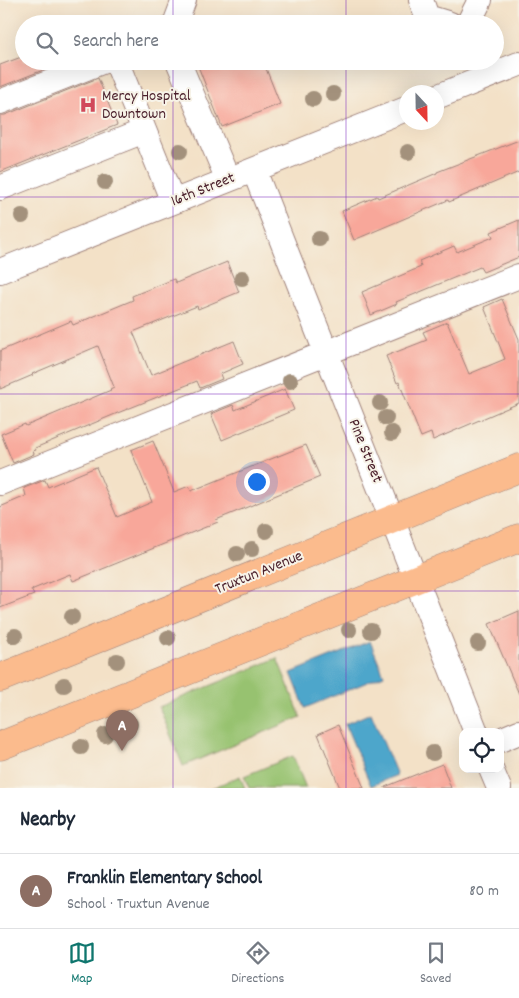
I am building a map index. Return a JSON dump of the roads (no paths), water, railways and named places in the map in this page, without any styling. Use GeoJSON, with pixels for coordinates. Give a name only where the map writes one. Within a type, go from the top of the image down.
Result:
{"type":"FeatureCollection","features":[{"type":"Feature","properties":{"kind":"main road","name":"Truxtun Avenue"},"geometry":{"type":"LineString","coordinates":[[0,678],[519,468]]}},
{"type":"Feature","properties":{"kind":"main road"},"geometry":{"type":"LineString","coordinates":[[0,746],[519,538]]}},
{"type":"Feature","properties":{"kind":"street"},"geometry":{"type":"LineString","coordinates":[[178,15],[184,0]]}},
{"type":"Feature","properties":{"kind":"street"},"geometry":{"type":"LineString","coordinates":[[420,0],[427,15]]}},
{"type":"Feature","properties":{"kind":"street"},"geometry":{"type":"LineString","coordinates":[[472,15],[480,0]]}},
{"type":"Feature","properties":{"kind":"street"},"geometry":{"type":"LineString","coordinates":[[504,66],[519,64]]}},
{"type":"Feature","properties":{"kind":"street"},"geometry":{"type":"LineString","coordinates":[[0,102],[81,70]]}},
{"type":"Feature","properties":{"kind":"street"},"geometry":{"type":"LineString","coordinates":[[121,70],[173,202]]}},
{"type":"Feature","properties":{"kind":"street"},"geometry":{"type":"LineString","coordinates":[[182,70],[228,180]]}},
{"type":"Feature","properties":{"kind":"street"},"geometry":{"type":"LineString","coordinates":[[444,92],[482,70]]}},
{"type":"Feature","properties":{"kind":"street","name":"16th Street"},"geometry":{"type":"LineString","coordinates":[[0,271],[399,112]]}},
{"type":"Feature","properties":{"kind":"street"},"geometry":{"type":"LineString","coordinates":[[0,188],[144,130]]}},
{"type":"Feature","properties":{"kind":"street","name":"Pine Street"},"geometry":{"type":"LineString","coordinates":[[254,170],[474,728]]}},
{"type":"Feature","properties":{"kind":"street"},"geometry":{"type":"LineString","coordinates":[[0,483],[519,276]]}},
{"type":"Feature","properties":{"kind":"street"},"geometry":{"type":"LineString","coordinates":[[504,738],[519,732]]}},
{"type":"Feature","properties":{"kind":"street"},"geometry":{"type":"LineString","coordinates":[[493,773],[499,788]]}},
{"type":"Feature","properties":{"kind":"water"},"geometry":{"type":"Polygon","coordinates":[[[370,641],[384,675],[305,708],[291,673],[370,641]]]}},
{"type":"Feature","properties":{"kind":"water"},"geometry":{"type":"Polygon","coordinates":[[[371,713],[397,775],[371,786],[345,724],[371,713]]]}},
{"type":"Feature","properties":{"kind":"place","name":"Mercy Hospital Downtown"},"geometry":{"type":"Point","coordinates":[88,105]}},
{"type":"Feature","properties":{"kind":"place","name":"Franklin Elementary School"},"geometry":{"type":"Point","coordinates":[122,751]}}]}
